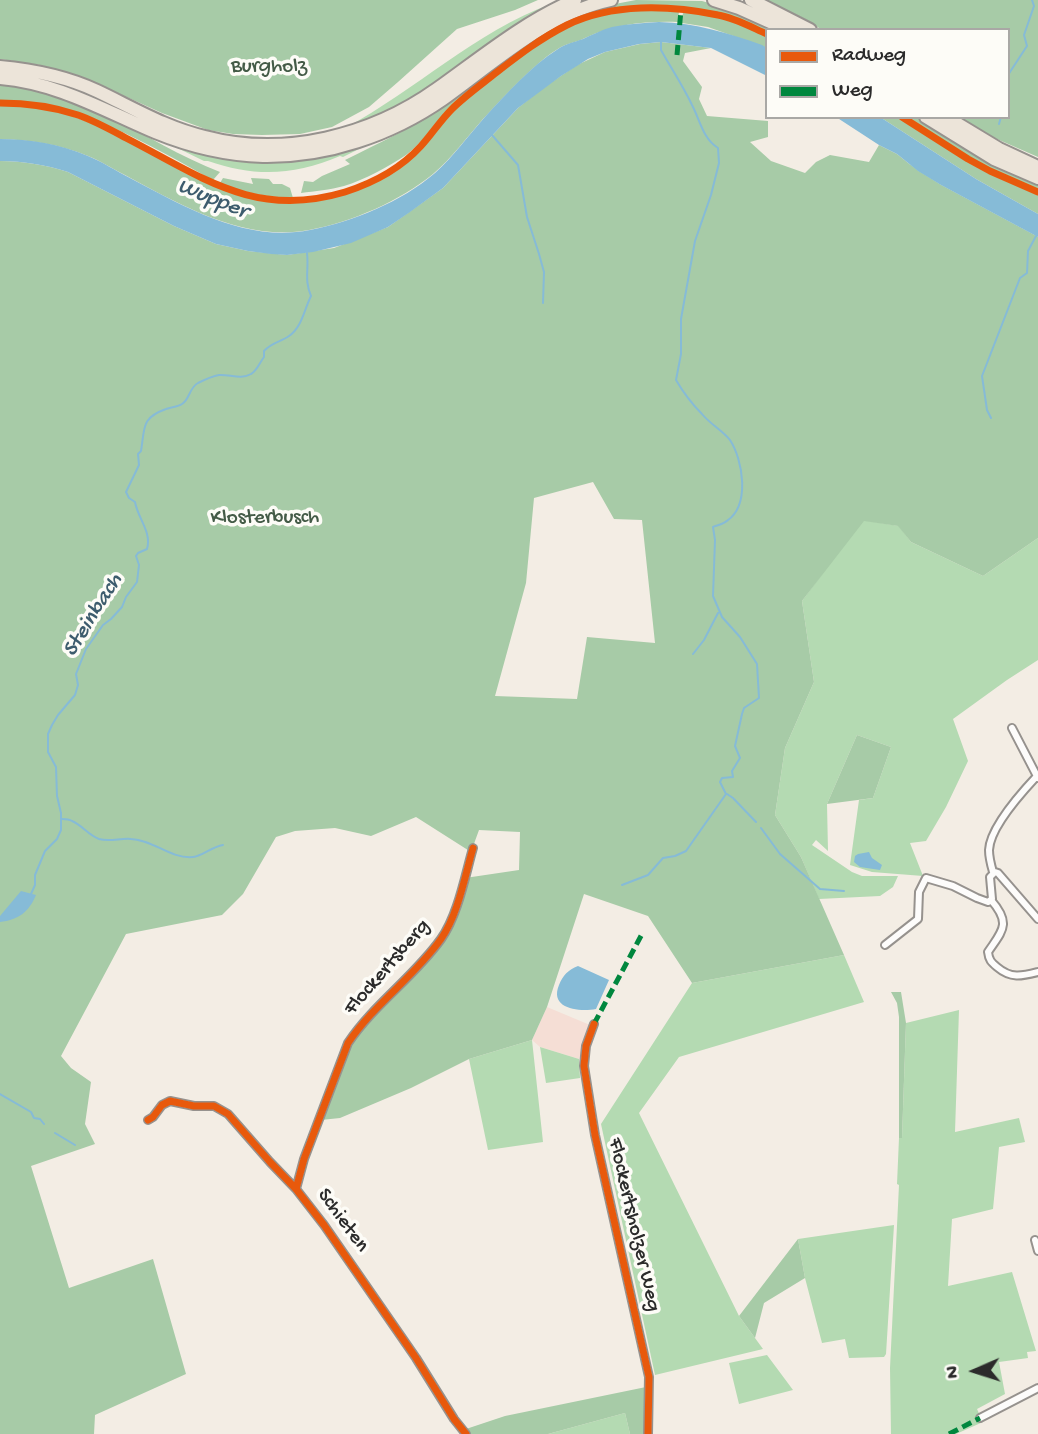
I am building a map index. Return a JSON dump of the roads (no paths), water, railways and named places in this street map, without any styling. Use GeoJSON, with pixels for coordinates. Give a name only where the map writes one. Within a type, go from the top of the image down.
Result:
{"type":"FeatureCollection","features":[{"type":"Feature","properties":{"kind":"highway"},"geometry":{"type":"LineString","coordinates":[[0,67],[38,72],[80,84],[158,122],[206,138],[263,145],[300,143],[346,134],[396,114],[436,90],[526,25],[575,0]]}},
{"type":"Feature","properties":{"kind":"highway"},"geometry":{"type":"LineString","coordinates":[[0,78],[35,83],[74,95],[183,143],[261,156],[297,154],[351,144],[401,124],[442,99],[532,34],[587,6],[611,0]]}},
{"type":"Feature","properties":{"kind":"highway"},"geometry":{"type":"LineString","coordinates":[[714,0],[784,28]]}},
{"type":"Feature","properties":{"kind":"highway"},"geometry":{"type":"LineString","coordinates":[[751,0],[806,28]]}},
{"type":"Feature","properties":{"kind":"highway"},"geometry":{"type":"LineString","coordinates":[[929,119],[994,159],[1038,178]]}},
{"type":"Feature","properties":{"kind":"highway"},"geometry":{"type":"LineString","coordinates":[[949,119],[999,149],[1038,167]]}},
{"type":"Feature","properties":{"kind":"street"},"geometry":{"type":"LineString","coordinates":[[1012,728],[1038,777],[1008,812],[992,839],[989,852],[993,872],[989,880],[991,900],[1003,925],[1002,933],[988,952],[989,959],[999,969],[1013,976],[1038,972]]}},
{"type":"Feature","properties":{"kind":"street","name":"Flockertsberg"},"geometry":{"type":"LineString","coordinates":[[296,1189],[304,1159],[348,1043],[358,1028],[411,974],[442,937],[452,918],[472,848]]}},
{"type":"Feature","properties":{"kind":"street"},"geometry":{"type":"LineString","coordinates":[[993,872],[998,873],[1038,919]]}},
{"type":"Feature","properties":{"kind":"street"},"geometry":{"type":"LineString","coordinates":[[885,946],[918,919],[919,891],[926,878],[953,886],[984,901],[991,900]]}},
{"type":"Feature","properties":{"kind":"street","name":"Flockertsholzer Weg"},"geometry":{"type":"LineString","coordinates":[[594,1024],[586,1046],[584,1066],[595,1135],[649,1377],[648,1434]]}},
{"type":"Feature","properties":{"kind":"street","name":"Schieten"},"geometry":{"type":"LineString","coordinates":[[148,1120],[153,1118],[162,1105],[170,1101],[194,1106],[207,1104],[228,1114],[296,1189],[344,1253],[454,1419],[467,1434]]}},
{"type":"Feature","properties":{"kind":"street"},"geometry":{"type":"LineString","coordinates":[[1035,1240],[1038,1251]]}},
{"type":"Feature","properties":{"kind":"street"},"geometry":{"type":"LineString","coordinates":[[980,1418],[1038,1388]]}},
{"type":"Feature","properties":{"kind":"water"},"geometry":{"type":"Polygon","coordinates":[[[630,24],[686,24],[712,29],[762,45],[765,47],[765,75],[711,48],[661,42],[605,52],[561,76],[518,108],[443,188],[410,212],[388,227],[351,243],[313,252],[271,254],[216,244],[174,226],[68,172],[35,164],[0,161],[0,139],[56,145],[94,158],[172,200],[217,220],[263,231],[286,233],[310,230],[376,209],[407,193],[435,173],[484,118],[538,64],[561,47],[612,27],[630,24]]]}},
{"type":"Feature","properties":{"kind":"water"},"geometry":{"type":"Polygon","coordinates":[[[839,119],[883,119],[976,179],[1038,214],[1038,237],[941,185],[897,154],[839,119]]]}},
{"type":"Feature","properties":{"kind":"water"},"geometry":{"type":"Polygon","coordinates":[[[869,852],[872,858],[882,865],[880,870],[860,867],[854,862],[858,854],[869,852]]]}},
{"type":"Feature","properties":{"kind":"water"},"geometry":{"type":"Polygon","coordinates":[[[21,891],[36,895],[30,906],[17,917],[0,922],[0,916],[21,891]]]}},
{"type":"Feature","properties":{"kind":"water"},"geometry":{"type":"Polygon","coordinates":[[[578,966],[609,980],[596,1009],[574,1009],[562,1004],[558,999],[557,993],[562,978],[578,966]]]}},
{"type":"Feature","properties":{"kind":"waterway"},"geometry":{"type":"LineString","coordinates":[[1010,72],[1027,46],[1024,35],[1034,6],[1032,0]]}},
{"type":"Feature","properties":{"kind":"waterway"},"geometry":{"type":"LineString","coordinates":[[622,885],[648,875],[663,858],[686,851],[726,794],[720,782],[722,778],[733,777],[732,771],[740,758],[735,746],[744,708],[759,698],[757,664],[740,637],[722,617],[713,596],[713,527],[728,520],[735,513],[742,493],[741,470],[730,440],[698,410],[676,380],[681,354],[681,319],[695,241],[719,163],[718,148],[705,134],[661,50],[661,42]]}},
{"type":"Feature","properties":{"kind":"waterway"},"geometry":{"type":"LineString","coordinates":[[999,124],[1000,119]]}},
{"type":"Feature","properties":{"kind":"waterway"},"geometry":{"type":"LineString","coordinates":[[492,135],[518,165],[527,217],[544,272],[543,303]]}},
{"type":"Feature","properties":{"kind":"waterway"},"geometry":{"type":"LineString","coordinates":[[991,418],[987,410],[982,376],[1020,278],[1027,273],[1028,251],[1036,236]]}},
{"type":"Feature","properties":{"kind":"waterway","name":"Steinbach"},"geometry":{"type":"LineString","coordinates":[[31,894],[45,851],[57,839],[61,830],[56,767],[48,752],[48,734],[58,715],[75,695],[78,685],[76,674],[86,649],[103,625],[122,607],[137,582],[139,565],[136,556],[147,549],[146,531],[135,502],[126,492],[139,465],[138,454],[141,451],[146,424],[158,412],[182,404],[200,382],[219,375],[239,377],[251,374],[264,357],[264,351],[293,332],[300,323],[311,296],[307,280],[307,253]]}},
{"type":"Feature","properties":{"kind":"waterway"},"geometry":{"type":"LineString","coordinates":[[693,654],[704,640],[718,613]]}},
{"type":"Feature","properties":{"kind":"waterway"},"geometry":{"type":"LineString","coordinates":[[727,794],[756,822]]}},
{"type":"Feature","properties":{"kind":"waterway"},"geometry":{"type":"LineString","coordinates":[[62,819],[76,823],[99,839],[139,840],[185,857],[197,856],[223,845]]}},
{"type":"Feature","properties":{"kind":"waterway"},"geometry":{"type":"LineString","coordinates":[[761,828],[780,854],[820,889],[844,891]]}},
{"type":"Feature","properties":{"kind":"waterway"},"geometry":{"type":"LineString","coordinates":[[0,1094],[31,1112],[34,1118],[40,1119],[44,1124]]}},
{"type":"Feature","properties":{"kind":"waterway"},"geometry":{"type":"LineString","coordinates":[[55,1133],[75,1145]]}},
{"type":"Feature","properties":{"kind":"park label","name":"Burgholz"},"geometry":{"type":"Point","coordinates":[269,68]}},
{"type":"Feature","properties":{"kind":"park label","name":"Klosterbusch"},"geometry":{"type":"Point","coordinates":[265,519]}},
{"type":"Feature","properties":{"kind":"water label","name":"Wupper"},"geometry":{"type":"Point","coordinates":[212,200]}}]}
